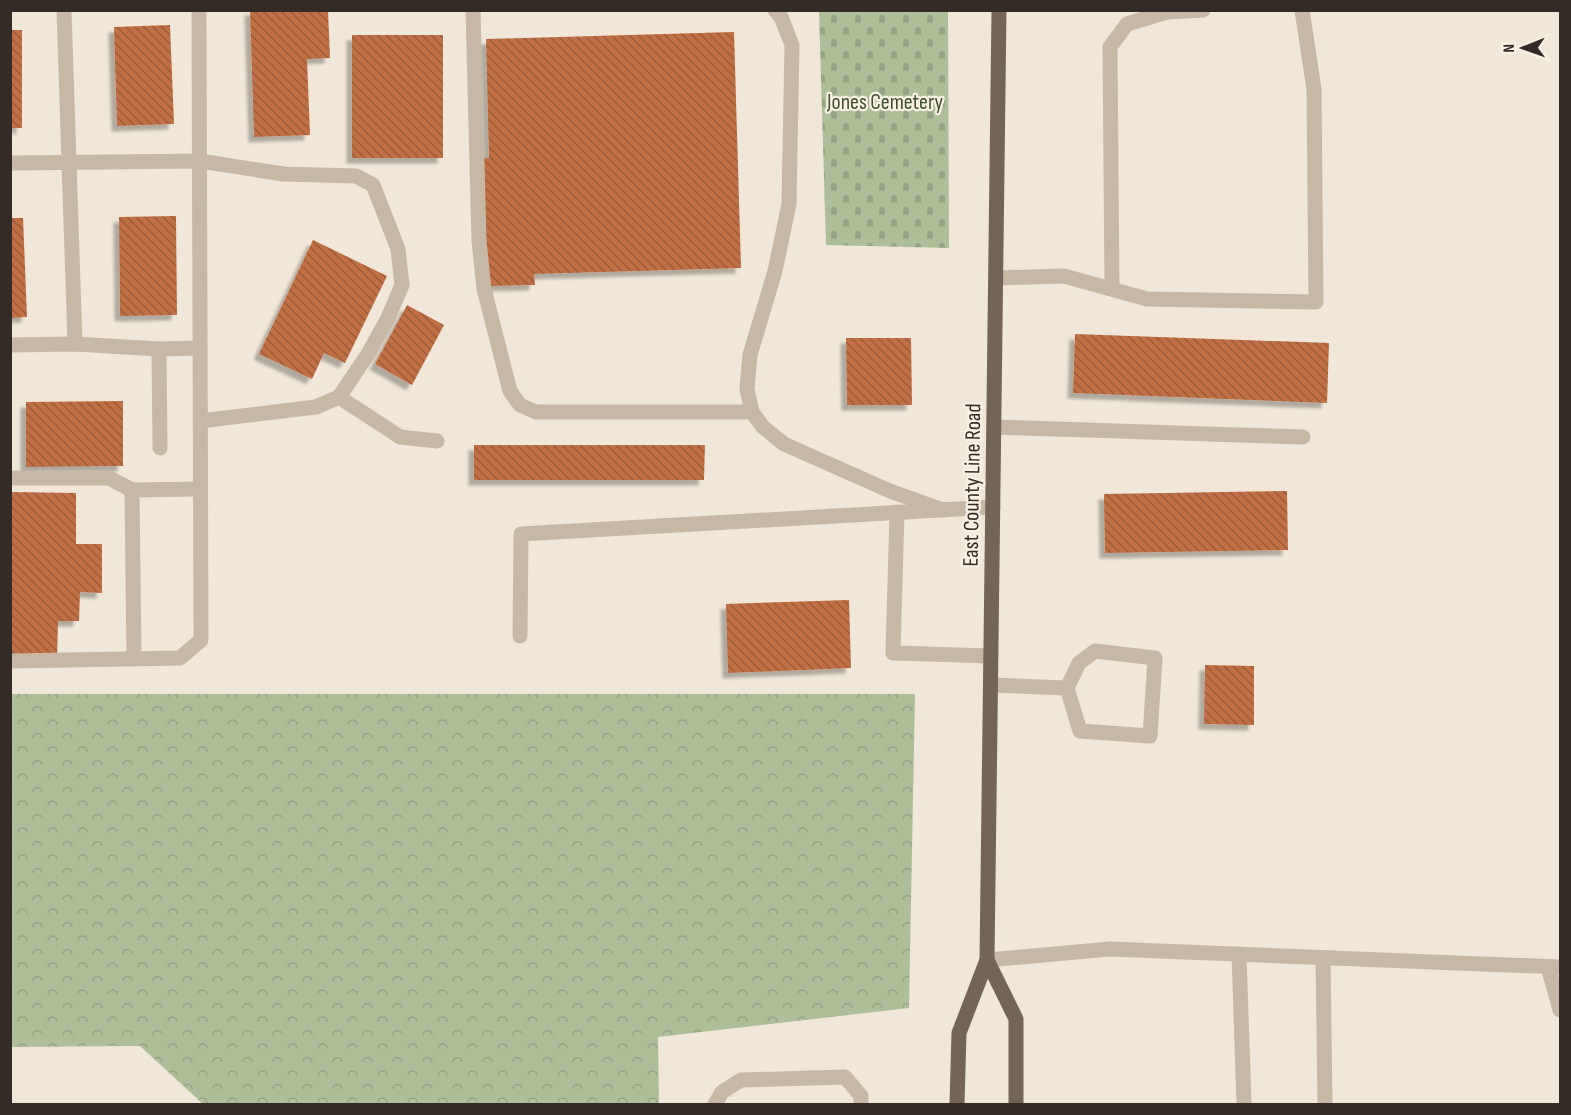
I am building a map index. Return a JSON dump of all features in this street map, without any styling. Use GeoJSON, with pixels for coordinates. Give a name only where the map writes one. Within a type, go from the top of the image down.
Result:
{"type":"FeatureCollection","features":[{"type":"Feature","properties":{"kind":"main road","name":"East County Line Road"},"geometry":{"type":"LineString","coordinates":[[957,1104],[959,1033],[987,960],[999,10]]}},
{"type":"Feature","properties":{"kind":"main road","name":"East County Line Road"},"geometry":{"type":"LineString","coordinates":[[987,960],[1016,1019],[1016,1104]]}},
{"type":"Feature","properties":{"kind":"street"},"geometry":{"type":"LineString","coordinates":[[64,10],[75,344]]}},
{"type":"Feature","properties":{"kind":"street"},"geometry":{"type":"LineString","coordinates":[[10,661],[180,658],[201,640],[199,10]]}},
{"type":"Feature","properties":{"kind":"street"},"geometry":{"type":"LineString","coordinates":[[473,10],[478,241],[484,289],[510,391],[520,405],[536,412],[752,412]]}},
{"type":"Feature","properties":{"kind":"street"},"geometry":{"type":"LineString","coordinates":[[775,10],[781,17],[792,45],[789,204],[775,271],[750,355],[747,389],[752,412],[763,427],[784,444],[890,491],[943,510]]}},
{"type":"Feature","properties":{"kind":"street"},"geometry":{"type":"LineString","coordinates":[[1112,289],[1110,47],[1127,24],[1167,12],[1203,10]]}},
{"type":"Feature","properties":{"kind":"street"},"geometry":{"type":"LineString","coordinates":[[996,278],[1064,276],[1147,299],[1316,302],[1314,89],[1302,10]]}},
{"type":"Feature","properties":{"kind":"street"},"geometry":{"type":"LineString","coordinates":[[10,163],[200,161],[283,174],[356,176],[373,185],[398,249],[402,285],[388,318],[368,354],[339,397],[316,407],[200,421]]}},
{"type":"Feature","properties":{"kind":"street"},"geometry":{"type":"LineString","coordinates":[[10,345],[75,344],[159,349],[200,348]]}},
{"type":"Feature","properties":{"kind":"street"},"geometry":{"type":"LineString","coordinates":[[159,349],[160,448]]}},
{"type":"Feature","properties":{"kind":"street"},"geometry":{"type":"LineString","coordinates":[[339,397],[400,438],[437,441]]}},
{"type":"Feature","properties":{"kind":"street"},"geometry":{"type":"LineString","coordinates":[[994,427],[1303,437]]}},
{"type":"Feature","properties":{"kind":"street"},"geometry":{"type":"LineString","coordinates":[[10,478],[109,478],[132,490],[201,489]]}},
{"type":"Feature","properties":{"kind":"street"},"geometry":{"type":"LineString","coordinates":[[132,490],[134,659]]}},
{"type":"Feature","properties":{"kind":"street"},"geometry":{"type":"LineString","coordinates":[[520,636],[521,534],[993,507]]}},
{"type":"Feature","properties":{"kind":"street"},"geometry":{"type":"LineString","coordinates":[[897,512],[893,654],[991,656]]}},
{"type":"Feature","properties":{"kind":"street"},"geometry":{"type":"LineString","coordinates":[[1095,651],[1155,658],[1150,736],[1080,731],[1067,688],[1079,663],[1095,651]]}},
{"type":"Feature","properties":{"kind":"street"},"geometry":{"type":"LineString","coordinates":[[991,685],[1067,688]]}},
{"type":"Feature","properties":{"kind":"street"},"geometry":{"type":"LineString","coordinates":[[987,960],[1110,949],[1554,967],[1560,1010]]}},
{"type":"Feature","properties":{"kind":"street"},"geometry":{"type":"LineString","coordinates":[[1239,954],[1244,1104]]}},
{"type":"Feature","properties":{"kind":"street"},"geometry":{"type":"LineString","coordinates":[[1323,957],[1325,1104]]}},
{"type":"Feature","properties":{"kind":"street"},"geometry":{"type":"LineString","coordinates":[[715,1104],[723,1092],[741,1080],[845,1077],[861,1096],[861,1104]]}},
{"type":"Feature","properties":{"kind":"green space","name":"Jones Cemetery"},"geometry":{"type":"Polygon","coordinates":[[[819,11],[948,11],[949,248],[826,245],[819,11]]]}},
{"type":"Feature","properties":{"kind":"green space"},"geometry":{"type":"Polygon","coordinates":[[[10,694],[915,694],[909,1008],[658,1037],[659,1104],[203,1104],[140,1046],[11,1047],[10,694]]]}},
{"type":"Feature","properties":{"kind":"building"},"geometry":{"type":"Polygon","coordinates":[[[250,10],[328,10],[330,58],[307,59],[310,135],[254,137],[250,10]]]}},
{"type":"Feature","properties":{"kind":"building"},"geometry":{"type":"Polygon","coordinates":[[[170,25],[174,124],[117,126],[114,27],[170,25]]]}},
{"type":"Feature","properties":{"kind":"building"},"geometry":{"type":"Polygon","coordinates":[[[10,30],[22,30],[22,128],[10,128],[10,30]]]}},
{"type":"Feature","properties":{"kind":"building"},"geometry":{"type":"Polygon","coordinates":[[[734,32],[741,268],[534,274],[535,285],[486,286],[482,158],[489,158],[486,39],[734,32]]]}},
{"type":"Feature","properties":{"kind":"building"},"geometry":{"type":"Polygon","coordinates":[[[352,35],[443,35],[443,158],[352,158],[352,35]]]}},
{"type":"Feature","properties":{"kind":"building"},"geometry":{"type":"Polygon","coordinates":[[[176,216],[177,315],[120,316],[119,217],[176,216]]]}},
{"type":"Feature","properties":{"kind":"building"},"geometry":{"type":"Polygon","coordinates":[[[10,218],[23,218],[27,317],[10,318],[10,218]]]}},
{"type":"Feature","properties":{"kind":"building"},"geometry":{"type":"Polygon","coordinates":[[[313,240],[387,276],[345,363],[324,353],[312,379],[259,354],[313,240]]]}},
{"type":"Feature","properties":{"kind":"building"},"geometry":{"type":"Polygon","coordinates":[[[407,305],[444,325],[412,385],[375,364],[407,305]]]}},
{"type":"Feature","properties":{"kind":"building"},"geometry":{"type":"Polygon","coordinates":[[[1075,334],[1329,343],[1327,403],[1073,393],[1075,334]]]}},
{"type":"Feature","properties":{"kind":"building"},"geometry":{"type":"Polygon","coordinates":[[[846,338],[911,338],[912,405],[847,405],[846,338]]]}},
{"type":"Feature","properties":{"kind":"building"},"geometry":{"type":"Polygon","coordinates":[[[123,401],[123,466],[26,467],[26,402],[123,401]]]}},
{"type":"Feature","properties":{"kind":"building"},"geometry":{"type":"Polygon","coordinates":[[[474,445],[705,445],[704,480],[474,480],[474,445]]]}},
{"type":"Feature","properties":{"kind":"building"},"geometry":{"type":"Polygon","coordinates":[[[1287,491],[1288,550],[1105,553],[1104,494],[1287,491]]]}},
{"type":"Feature","properties":{"kind":"building"},"geometry":{"type":"Polygon","coordinates":[[[10,492],[76,493],[76,544],[102,544],[102,593],[80,592],[79,621],[58,621],[57,660],[10,659],[10,492]]]}},
{"type":"Feature","properties":{"kind":"building"},"geometry":{"type":"Polygon","coordinates":[[[849,600],[851,668],[728,673],[726,604],[849,600]]]}},
{"type":"Feature","properties":{"kind":"building"},"geometry":{"type":"Polygon","coordinates":[[[1205,665],[1254,666],[1254,725],[1204,724],[1205,665]]]}}]}
